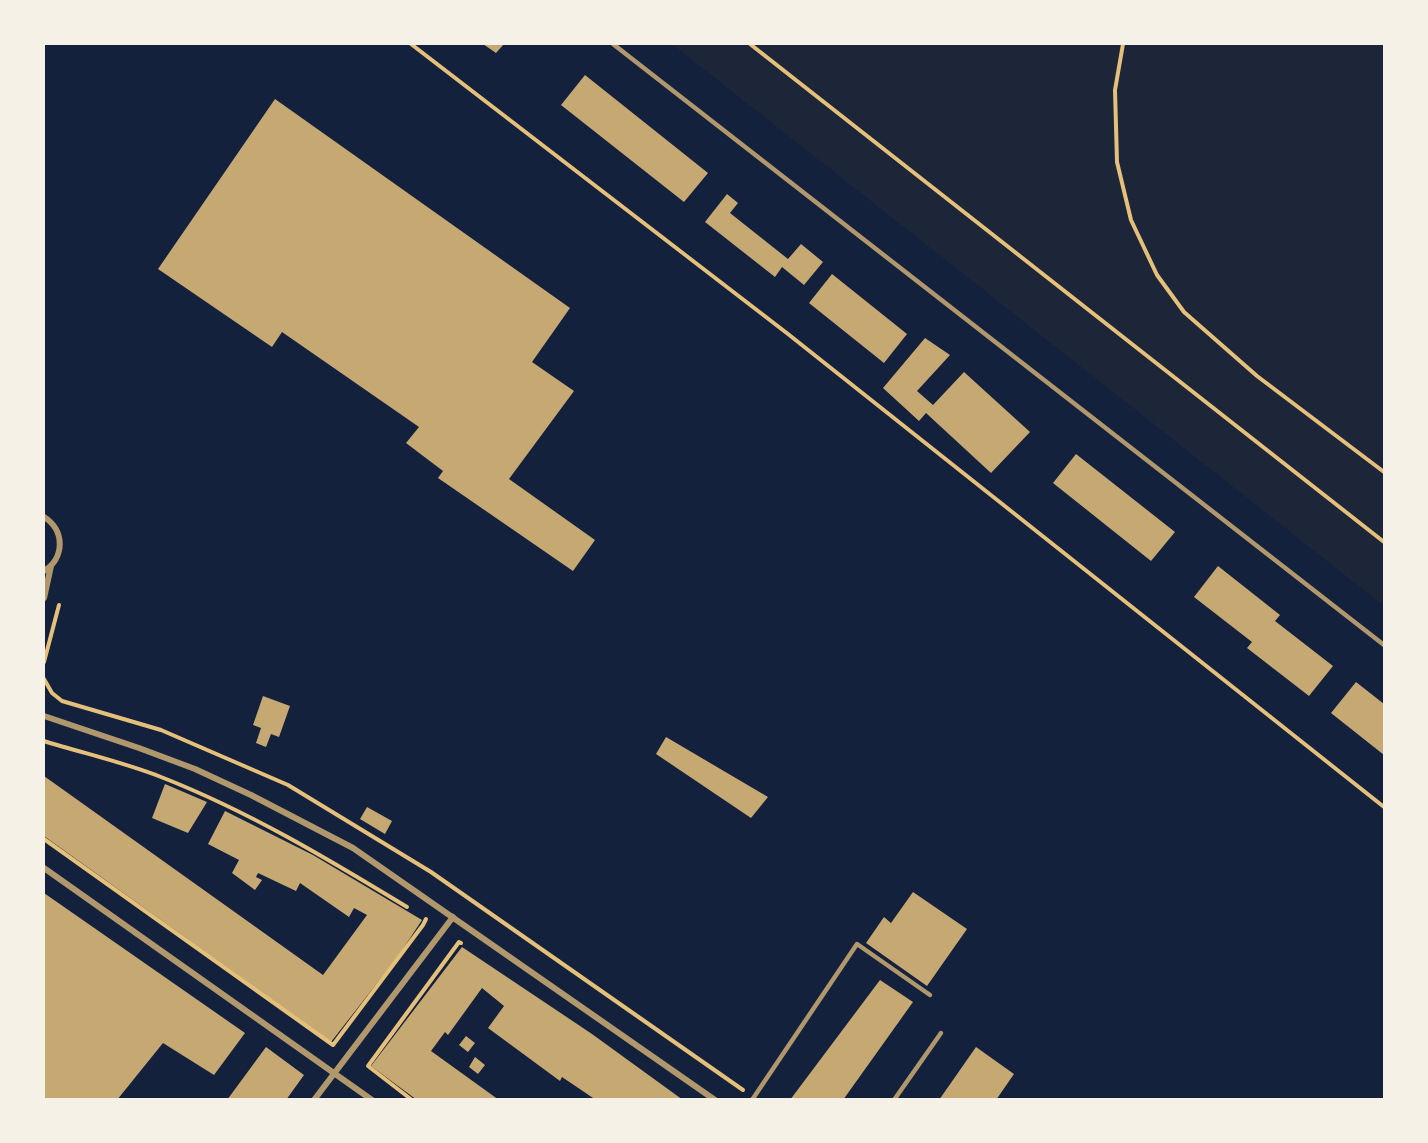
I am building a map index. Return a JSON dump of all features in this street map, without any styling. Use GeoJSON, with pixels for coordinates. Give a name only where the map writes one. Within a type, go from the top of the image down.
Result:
{"type":"FeatureCollection","features":[{"type":"Feature","properties":{"kind":"street"},"geometry":{"type":"LineString","coordinates":[[44,517],[54,526],[59,537],[60,550],[51,566],[44,598]]}},
{"type":"Feature","properties":{"kind":"street"},"geometry":{"type":"LineString","coordinates":[[44,571],[51,566]]}},
{"type":"Feature","properties":{"kind":"street"},"geometry":{"type":"LineString","coordinates":[[44,716],[168,758],[251,795],[353,848],[715,1100]]}},
{"type":"Feature","properties":{"kind":"street"},"geometry":{"type":"LineString","coordinates":[[44,868],[372,1100]]}},
{"type":"Feature","properties":{"kind":"street"},"geometry":{"type":"LineString","coordinates":[[314,1100],[453,917]]}},
{"type":"Feature","properties":{"kind":"lane"},"geometry":{"type":"LineString","coordinates":[[613,44],[1384,645]]}},
{"type":"Feature","properties":{"kind":"lane"},"geometry":{"type":"LineString","coordinates":[[752,1100],[857,944],[930,995]]}},
{"type":"Feature","properties":{"kind":"lane"},"geometry":{"type":"LineString","coordinates":[[894,1100],[941,1033]]}},
{"type":"Feature","properties":{"kind":"path"},"geometry":{"type":"LineString","coordinates":[[411,44],[797,342],[1384,807]]}},
{"type":"Feature","properties":{"kind":"path"},"geometry":{"type":"LineString","coordinates":[[750,44],[1384,542]]}},
{"type":"Feature","properties":{"kind":"path"},"geometry":{"type":"LineString","coordinates":[[1123,44],[1114,90],[1116,162],[1131,220],[1157,274],[1184,312],[1257,376],[1384,472]]}},
{"type":"Feature","properties":{"kind":"path"},"geometry":{"type":"LineString","coordinates":[[44,680],[52,693],[62,701]]}},
{"type":"Feature","properties":{"kind":"path"},"geometry":{"type":"LineString","coordinates":[[44,741],[160,777],[224,806],[307,846],[427,919],[333,1045],[44,839]]}},
{"type":"Feature","properties":{"kind":"path"},"geometry":{"type":"LineString","coordinates":[[412,1100],[368,1066],[454,949]]}},
{"type":"Feature","properties":{"kind":"shaded area"},"geometry":{"type":"Polygon","coordinates":[[[672,44],[1384,44],[1384,606],[672,44]]]}},
{"type":"Feature","properties":{"kind":"building"},"geometry":{"type":"Polygon","coordinates":[[[483,44],[504,44],[496,53],[483,44]]]}},
{"type":"Feature","properties":{"kind":"building"},"geometry":{"type":"Polygon","coordinates":[[[585,75],[708,173],[684,202],[561,105],[585,75]]]}},
{"type":"Feature","properties":{"kind":"building"},"geometry":{"type":"Polygon","coordinates":[[[275,99],[570,308],[532,362],[574,391],[509,479],[595,540],[573,571],[438,478],[443,471],[406,443],[419,427],[282,332],[272,347],[158,269],[275,99]]]}},
{"type":"Feature","properties":{"kind":"building"},"geometry":{"type":"Polygon","coordinates":[[[727,194],[738,203],[730,213],[788,259],[801,244],[823,262],[804,285],[782,267],[775,277],[705,222],[727,194]]]}},
{"type":"Feature","properties":{"kind":"building"},"geometry":{"type":"Polygon","coordinates":[[[832,274],[907,334],[884,363],[809,303],[832,274]]]}},
{"type":"Feature","properties":{"kind":"building"},"geometry":{"type":"Polygon","coordinates":[[[925,338],[950,355],[917,391],[933,405],[964,372],[1030,432],[991,473],[926,413],[919,421],[883,388],[925,338]]]}},
{"type":"Feature","properties":{"kind":"building"},"geometry":{"type":"Polygon","coordinates":[[[1076,454],[1175,532],[1151,561],[1053,483],[1076,454]]]}},
{"type":"Feature","properties":{"kind":"building"},"geometry":{"type":"Polygon","coordinates":[[[1218,566],[1280,615],[1275,621],[1333,666],[1309,696],[1247,648],[1252,642],[1194,597],[1218,566]]]}},
{"type":"Feature","properties":{"kind":"building"},"geometry":{"type":"Polygon","coordinates":[[[1356,682],[1384,704],[1384,755],[1331,713],[1356,682]]]}},
{"type":"Feature","properties":{"kind":"building"},"geometry":{"type":"Polygon","coordinates":[[[263,696],[290,706],[279,737],[271,734],[266,747],[256,743],[261,728],[253,725],[263,696]]]}},
{"type":"Feature","properties":{"kind":"building"},"geometry":{"type":"Polygon","coordinates":[[[666,737],[768,797],[751,818],[656,754],[666,737]]]}},
{"type":"Feature","properties":{"kind":"building"},"geometry":{"type":"Polygon","coordinates":[[[44,776],[323,975],[367,915],[354,908],[349,917],[300,883],[296,891],[258,873],[256,877],[262,880],[255,890],[232,873],[239,860],[208,844],[225,811],[313,855],[422,920],[399,955],[331,1042],[44,836],[44,776]]]}},
{"type":"Feature","properties":{"kind":"building"},"geometry":{"type":"Polygon","coordinates":[[[165,784],[207,802],[188,833],[152,818],[165,784]]]}},
{"type":"Feature","properties":{"kind":"building"},"geometry":{"type":"Polygon","coordinates":[[[367,807],[392,821],[385,834],[360,819],[367,807]]]}},
{"type":"Feature","properties":{"kind":"building"},"geometry":{"type":"Polygon","coordinates":[[[913,892],[967,929],[927,986],[866,943],[884,917],[891,923],[913,892]]]}},
{"type":"Feature","properties":{"kind":"building"},"geometry":{"type":"Polygon","coordinates":[[[44,893],[245,1033],[214,1075],[163,1043],[117,1100],[44,1100],[44,893]]]}},
{"type":"Feature","properties":{"kind":"building"},"geometry":{"type":"Polygon","coordinates":[[[462,947],[592,1034],[683,1100],[596,1100],[562,1077],[560,1081],[488,1028],[504,1006],[482,988],[448,1035],[445,1032],[431,1051],[499,1100],[417,1100],[371,1066],[462,947]]]}},
{"type":"Feature","properties":{"kind":"building"},"geometry":{"type":"Polygon","coordinates":[[[880,980],[913,1002],[843,1100],[790,1100],[880,980]]]}},
{"type":"Feature","properties":{"kind":"building"},"geometry":{"type":"Polygon","coordinates":[[[466,1036],[475,1043],[468,1052],[459,1045],[466,1036]]]}},
{"type":"Feature","properties":{"kind":"building"},"geometry":{"type":"Polygon","coordinates":[[[266,1047],[304,1075],[286,1100],[227,1100],[266,1047]]]}},
{"type":"Feature","properties":{"kind":"building"},"geometry":{"type":"Polygon","coordinates":[[[976,1047],[1014,1074],[996,1100],[939,1100],[976,1047]]]}},
{"type":"Feature","properties":{"kind":"building"},"geometry":{"type":"Polygon","coordinates":[[[475,1057],[485,1065],[478,1074],[469,1067],[475,1057]]]}}]}
